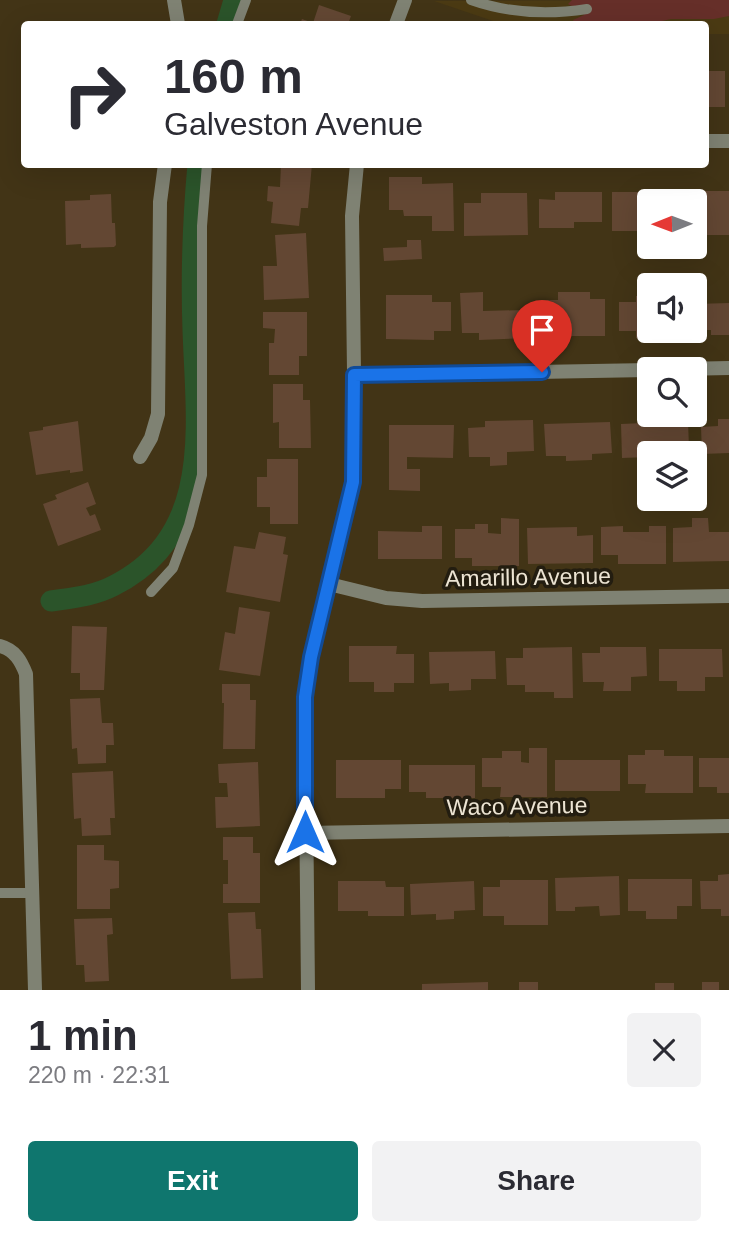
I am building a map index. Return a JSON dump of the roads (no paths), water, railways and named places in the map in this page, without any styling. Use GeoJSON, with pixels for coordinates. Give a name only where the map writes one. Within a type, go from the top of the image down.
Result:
{"type":"FeatureCollection","features":[{"type":"Feature","properties":{"kind":"street"},"geometry":{"type":"LineString","coordinates":[[174,0],[178,21]]}},
{"type":"Feature","properties":{"kind":"street"},"geometry":{"type":"LineString","coordinates":[[397,21],[405,0]]}},
{"type":"Feature","properties":{"kind":"street"},"geometry":{"type":"LineString","coordinates":[[709,141],[729,141]]}},
{"type":"Feature","properties":{"kind":"street"},"geometry":{"type":"LineString","coordinates":[[140,457],[151,438],[158,414],[160,202],[164,168]]}},
{"type":"Feature","properties":{"kind":"street"},"geometry":{"type":"LineString","coordinates":[[308,990],[305,697],[311,657],[353,482],[352,215],[357,168]]}},
{"type":"Feature","properties":{"kind":"street"},"geometry":{"type":"LineString","coordinates":[[707,368],[729,368]]}},
{"type":"Feature","properties":{"kind":"street"},"geometry":{"type":"LineString","coordinates":[[354,375],[637,370]]}},
{"type":"Feature","properties":{"kind":"street","name":"Amarillo Avenue"},"geometry":{"type":"LineString","coordinates":[[330,584],[386,598],[422,601],[729,596]]}},
{"type":"Feature","properties":{"kind":"street"},"geometry":{"type":"LineString","coordinates":[[4,647],[20,660],[26,674],[35,990]]}},
{"type":"Feature","properties":{"kind":"street","name":"Waco Avenue"},"geometry":{"type":"LineString","coordinates":[[305,832],[729,826]]}},
{"type":"Feature","properties":{"kind":"lane"},"geometry":{"type":"LineString","coordinates":[[238,21],[246,0]]}},
{"type":"Feature","properties":{"kind":"lane"},"geometry":{"type":"LineString","coordinates":[[471,0],[521,11],[557,13],[587,9]]}},
{"type":"Feature","properties":{"kind":"lane"},"geometry":{"type":"LineString","coordinates":[[151,592],[173,568],[189,525],[202,475],[201,291],[207,168]]}},
{"type":"Feature","properties":{"kind":"lane"},"geometry":{"type":"LineString","coordinates":[[0,893],[33,893]]}},
{"type":"Feature","properties":{"kind":"waterway"},"geometry":{"type":"LineString","coordinates":[[228,21],[234,0]]}},
{"type":"Feature","properties":{"kind":"waterway"},"geometry":{"type":"LineString","coordinates":[[51,601],[106,589],[146,564],[169,538],[184,508],[196,439],[192,268],[198,168]]}}]}
